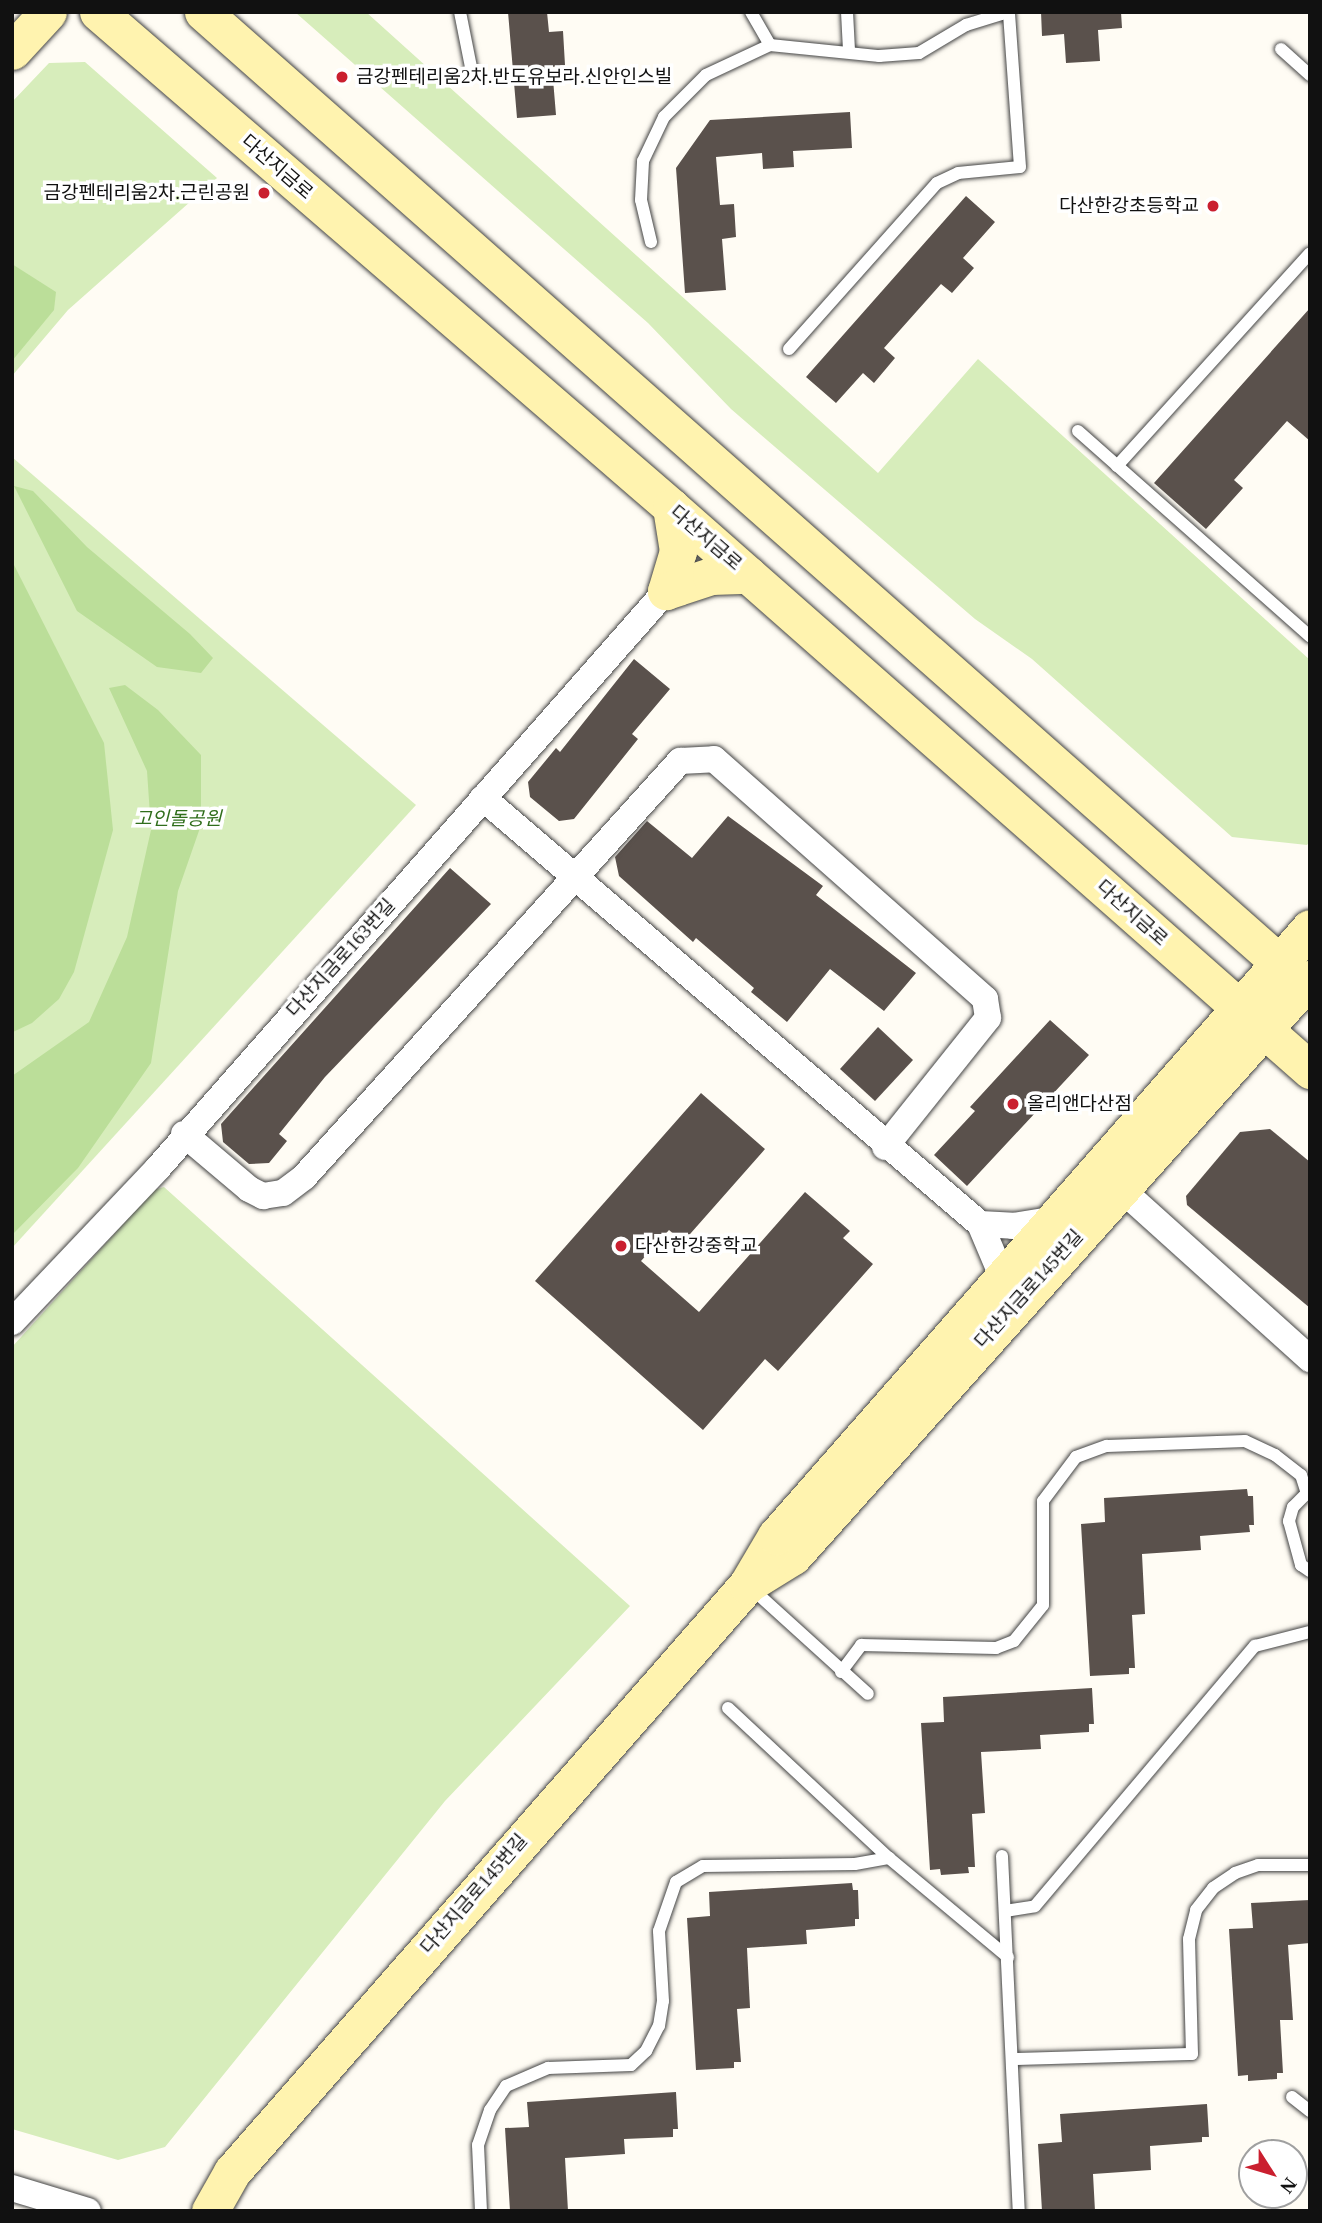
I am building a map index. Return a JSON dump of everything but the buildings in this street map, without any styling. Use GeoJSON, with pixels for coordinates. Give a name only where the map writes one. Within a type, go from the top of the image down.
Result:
{"type":"FeatureCollection","features":[{"type":"Feature","properties":{"kind":"street"},"geometry":{"type":"LineString","coordinates":[[12,51],[48,12]]}},
{"type":"Feature","properties":{"kind":"street","name":"다산지금로"},"geometry":{"type":"LineString","coordinates":[[98,12],[671,507],[1310,1070]]}},
{"type":"Feature","properties":{"kind":"street"},"geometry":{"type":"LineString","coordinates":[[203,12],[695,445],[938,666],[1301,979]]}},
{"type":"Feature","properties":{"kind":"street"},"geometry":{"type":"LineString","coordinates":[[666,591],[678,551],[671,507]]}},
{"type":"Feature","properties":{"kind":"street"},"geometry":{"type":"LineString","coordinates":[[666,591],[711,576],[748,575]]}},
{"type":"Feature","properties":{"kind":"street","name":"다산지금로163번길"},"geometry":{"type":"LineString","coordinates":[[12,1322],[184,1134],[666,591]]}},
{"type":"Feature","properties":{"kind":"street"},"geometry":{"type":"LineString","coordinates":[[184,1134],[249,1189],[263,1196],[283,1193],[304,1177],[572,876],[680,761],[714,759],[985,999],[988,1018],[885,1147]]}},
{"type":"Feature","properties":{"kind":"street"},"geometry":{"type":"LineString","coordinates":[[483,798],[885,1147],[980,1224],[1002,1276]]}},
{"type":"Feature","properties":{"kind":"street","name":"다산지금로145번길"},"geometry":{"type":"LineString","coordinates":[[210,2211],[232,2172],[747,1585],[776,1536],[1049,1220],[1251,1019],[1301,979],[1310,928]]}},
{"type":"Feature","properties":{"kind":"street","name":"다산지금로145번길"},"geometry":{"type":"LineString","coordinates":[[747,1585],[793,1556],[1120,1188],[1251,1019]]}},
{"type":"Feature","properties":{"kind":"street"},"geometry":{"type":"LineString","coordinates":[[1120,1188],[1310,1359]]}},
{"type":"Feature","properties":{"kind":"street"},"geometry":{"type":"LineString","coordinates":[[980,1224],[1013,1226],[1049,1220]]}},
{"type":"Feature","properties":{"kind":"street"},"geometry":{"type":"LineString","coordinates":[[12,2188],[88,2211]]}},
{"type":"Feature","properties":{"kind":"lane"},"geometry":{"type":"LineString","coordinates":[[460,12],[472,72]]}},
{"type":"Feature","properties":{"kind":"lane"},"geometry":{"type":"LineString","coordinates":[[751,12],[770,45]]}},
{"type":"Feature","properties":{"kind":"lane"},"geometry":{"type":"LineString","coordinates":[[847,12],[849,51]]}},
{"type":"Feature","properties":{"kind":"lane"},"geometry":{"type":"LineString","coordinates":[[651,242],[641,200],[643,161],[664,117],[706,75],[770,45],[879,56],[919,53],[966,25],[1009,12],[1020,167],[958,173],[937,183],[789,348]]}},
{"type":"Feature","properties":{"kind":"lane"},"geometry":{"type":"LineString","coordinates":[[1281,48],[1310,75]]}},
{"type":"Feature","properties":{"kind":"lane"},"geometry":{"type":"LineString","coordinates":[[1117,466],[1310,253]]}},
{"type":"Feature","properties":{"kind":"lane"},"geometry":{"type":"LineString","coordinates":[[1079,432],[1310,636]]}},
{"type":"Feature","properties":{"kind":"lane"},"geometry":{"type":"LineString","coordinates":[[841,1672],[861,1645],[996,1647],[1014,1641],[1043,1605],[1043,1501],[1076,1457],[1107,1446],[1245,1441],[1275,1455],[1301,1475],[1307,1493],[1293,1507],[1289,1521],[1301,1565],[1310,1571]]}},
{"type":"Feature","properties":{"kind":"lane"},"geometry":{"type":"LineString","coordinates":[[747,1585],[868,1694]]}},
{"type":"Feature","properties":{"kind":"lane"},"geometry":{"type":"LineString","coordinates":[[1005,1910],[1035,1906],[1255,1646],[1310,1632]]}},
{"type":"Feature","properties":{"kind":"lane"},"geometry":{"type":"LineString","coordinates":[[728,1709],[889,1858],[1008,1958]]}},
{"type":"Feature","properties":{"kind":"lane"},"geometry":{"type":"LineString","coordinates":[[1002,1856],[1014,2059],[1018,2211]]}},
{"type":"Feature","properties":{"kind":"lane"},"geometry":{"type":"LineString","coordinates":[[481,2211],[478,2145],[491,2110],[506,2086],[548,2068],[631,2065],[646,2051],[659,2026],[663,2001],[659,1931],[676,1882],[702,1866],[855,1864],[889,1858]]}},
{"type":"Feature","properties":{"kind":"lane"},"geometry":{"type":"LineString","coordinates":[[1014,2059],[1192,2054],[1189,1939],[1196,1910],[1213,1888],[1235,1873],[1258,1865],[1310,1865]]}},
{"type":"Feature","properties":{"kind":"lane"},"geometry":{"type":"LineString","coordinates":[[1292,2097],[1310,2111]]}},
{"type":"Feature","properties":{"kind":"green space"},"geometry":{"type":"Polygon","coordinates":[[[295,12],[366,12],[878,473],[978,359],[1310,660],[1310,841],[1307,845],[1232,837],[1032,659],[975,619],[731,409],[648,323],[295,12]]]}},
{"type":"Feature","properties":{"kind":"green space"},"geometry":{"type":"Polygon","coordinates":[[[85,62],[217,178],[68,310],[12,376],[12,102],[49,63],[85,62]]]}},
{"type":"Feature","properties":{"kind":"green space"},"geometry":{"type":"Polygon","coordinates":[[[12,264],[56,292],[54,310],[12,361],[12,264]]]}},
{"type":"Feature","properties":{"kind":"green space","name":"고인돌공원"},"geometry":{"type":"Polygon","coordinates":[[[12,457],[416,805],[12,1248],[12,457]]]}},
{"type":"Feature","properties":{"kind":"green space"},"geometry":{"type":"Polygon","coordinates":[[[14,486],[33,491],[87,547],[190,634],[213,658],[201,673],[157,667],[77,611],[14,486]]]}},
{"type":"Feature","properties":{"kind":"green space"},"geometry":{"type":"Polygon","coordinates":[[[12,561],[104,743],[113,830],[74,972],[59,999],[32,1023],[13,1032],[12,561]]]}},
{"type":"Feature","properties":{"kind":"green space"},"geometry":{"type":"Polygon","coordinates":[[[125,685],[158,710],[201,755],[201,825],[178,891],[151,1063],[78,1168],[12,1235],[12,1076],[89,1022],[127,937],[151,830],[147,771],[109,688],[125,685]]]}},
{"type":"Feature","properties":{"kind":"green space"},"geometry":{"type":"Polygon","coordinates":[[[164,1187],[630,1606],[445,1801],[165,2147],[118,2160],[12,2129],[12,1347],[154,1190],[164,1187]]]}},
{"type":"Feature","properties":{"kind":"place","name":"금강펜테리움2차.반도유보라.신안인스빌"},"geometry":{"type":"Point","coordinates":[342,77]}},
{"type":"Feature","properties":{"kind":"place","name":"금강펜테리움2차.근린공원"},"geometry":{"type":"Point","coordinates":[264,193]}},
{"type":"Feature","properties":{"kind":"place","name":"다산한강초등학교"},"geometry":{"type":"Point","coordinates":[1213,206]}},
{"type":"Feature","properties":{"kind":"place","name":"올리앤다산점"},"geometry":{"type":"Point","coordinates":[1013,1104]}},
{"type":"Feature","properties":{"kind":"place","name":"다산한강중학교"},"geometry":{"type":"Point","coordinates":[621,1246]}}]}
